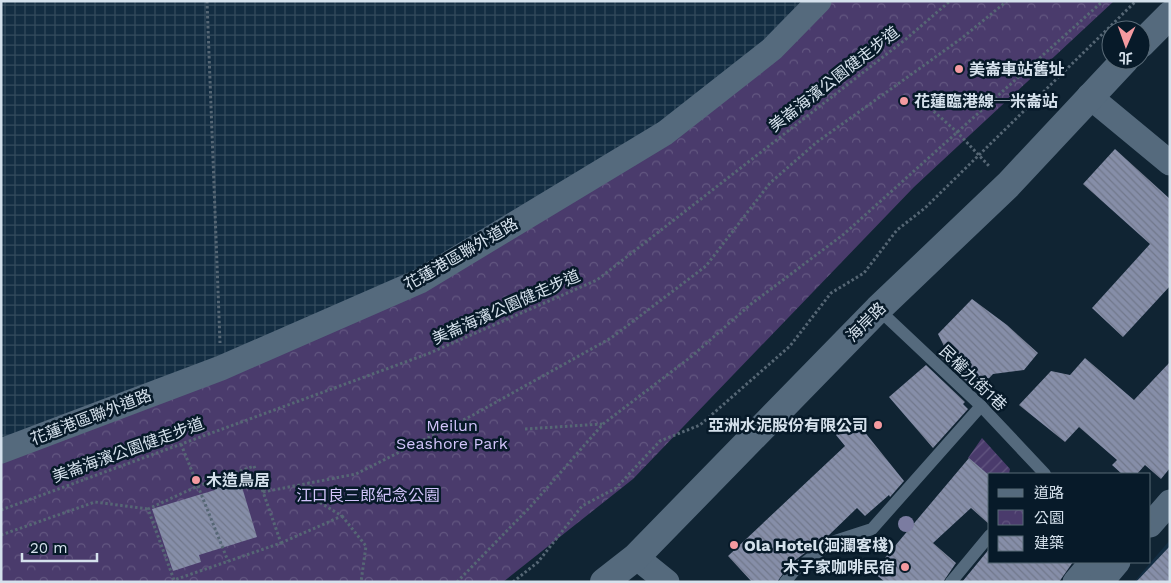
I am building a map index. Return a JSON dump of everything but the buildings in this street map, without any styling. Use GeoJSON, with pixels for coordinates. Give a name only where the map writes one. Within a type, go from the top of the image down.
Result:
{"type":"FeatureCollection","features":[{"type":"Feature","properties":{"kind":"main road"},"geometry":{"type":"LineString","coordinates":[[1151,34],[1170,15]]}},
{"type":"Feature","properties":{"kind":"main road","name":"海岸路"},"geometry":{"type":"LineString","coordinates":[[604,582],[636,556],[878,309],[1008,185],[1115,70]]}},
{"type":"Feature","properties":{"kind":"street","name":"花蓮港區聯外道路"},"geometry":{"type":"LineString","coordinates":[[1,451],[221,368],[420,281],[665,133],[772,49],[819,1]]}},
{"type":"Feature","properties":{"kind":"street"},"geometry":{"type":"LineString","coordinates":[[1089,96],[1170,163]]}},
{"type":"Feature","properties":{"kind":"street"},"geometry":{"type":"LineString","coordinates":[[1151,524],[1170,502]]}},
{"type":"Feature","properties":{"kind":"street"},"geometry":{"type":"LineString","coordinates":[[636,556],[667,582]]}},
{"type":"Feature","properties":{"kind":"street"},"geometry":{"type":"LineString","coordinates":[[1075,582],[1091,563]]}},
{"type":"Feature","properties":{"kind":"street"},"geometry":{"type":"LineString","coordinates":[[1101,582],[1117,563]]}},
{"type":"Feature","properties":{"kind":"lane","name":"民權九街1巷"},"geometry":{"type":"LineString","coordinates":[[878,309],[981,406],[1043,473]]}},
{"type":"Feature","properties":{"kind":"lane"},"geometry":{"type":"LineString","coordinates":[[785,582],[795,570],[832,542],[872,529],[981,406]]}},
{"type":"Feature","properties":{"kind":"lane"},"geometry":{"type":"LineString","coordinates":[[951,582],[988,537]]}},
{"type":"Feature","properties":{"kind":"path"},"geometry":{"type":"LineString","coordinates":[[207,1],[221,368]]}},
{"type":"Feature","properties":{"kind":"path","name":"美崙海濱公園健走步道"},"geometry":{"type":"LineString","coordinates":[[1,510],[430,353],[597,280],[906,39],[950,1]]}},
{"type":"Feature","properties":{"kind":"path"},"geometry":{"type":"LineString","coordinates":[[262,492],[356,474],[473,416],[611,338],[706,266],[770,182],[817,142],[962,38],[1007,1]]}},
{"type":"Feature","properties":{"kind":"path"},"geometry":{"type":"LineString","coordinates":[[457,582],[532,505],[603,424],[692,356],[751,304],[844,234],[957,132],[1009,88],[1103,1]]}},
{"type":"Feature","properties":{"kind":"path"},"geometry":{"type":"LineString","coordinates":[[513,582],[538,562],[582,506],[616,488],[660,441],[700,425],[790,346],[831,293],[864,273],[897,230],[925,208],[1136,1]]}},
{"type":"Feature","properties":{"kind":"path"},"geometry":{"type":"LineString","coordinates":[[930,108],[957,132],[978,156],[1008,185]]}},
{"type":"Feature","properties":{"kind":"path"},"geometry":{"type":"LineString","coordinates":[[525,429],[603,424]]}},
{"type":"Feature","properties":{"kind":"path"},"geometry":{"type":"LineString","coordinates":[[181,444],[228,561]]}},
{"type":"Feature","properties":{"kind":"path"},"geometry":{"type":"LineString","coordinates":[[1,535],[96,502],[148,509],[198,486],[254,466],[281,543]]}},
{"type":"Feature","properties":{"kind":"path"},"geometry":{"type":"LineString","coordinates":[[308,482],[319,502],[342,516],[366,546],[361,582]]}},
{"type":"Feature","properties":{"kind":"path"},"geometry":{"type":"LineString","coordinates":[[148,509],[173,581],[281,543],[342,516]]}},
{"type":"Feature","properties":{"kind":"shaded area"},"geometry":{"type":"Polygon","coordinates":[[[1,1],[839,1],[460,272],[1,459],[1,1]]]}},
{"type":"Feature","properties":{"kind":"shaded area"},"geometry":{"type":"Polygon","coordinates":[[[1170,540],[1170,582],[1134,582],[1170,540]]]}},
{"type":"Feature","properties":{"kind":"green space","name":"Meilun Seashore Park"},"geometry":{"type":"Polygon","coordinates":[[[822,1],[1114,1],[914,187],[633,479],[503,582],[1,582],[1,459],[148,404],[636,164],[822,1]]]}},
{"type":"Feature","properties":{"kind":"green space"},"geometry":{"type":"Polygon","coordinates":[[[982,438],[1010,469],[1009,473],[988,474],[968,458],[982,438]]]}},
{"type":"Feature","properties":{"kind":"place","name":"美崙車站舊址"},"geometry":{"type":"Point","coordinates":[959,69]}},
{"type":"Feature","properties":{"kind":"place","name":"花蓮臨港線─米崙站"},"geometry":{"type":"Point","coordinates":[904,101]}},
{"type":"Feature","properties":{"kind":"place","name":"亞洲水泥股份有限公司"},"geometry":{"type":"Point","coordinates":[878,425]}},
{"type":"Feature","properties":{"kind":"place","name":"木造鳥居"},"geometry":{"type":"Point","coordinates":[196,480]}},
{"type":"Feature","properties":{"kind":"place","name":"Ola Hotel(洄瀾客棧)"},"geometry":{"type":"Point","coordinates":[734,545]}},
{"type":"Feature","properties":{"kind":"place","name":"木子家咖啡民宿"},"geometry":{"type":"Point","coordinates":[905,567]}},
{"type":"Feature","properties":{"kind":"park label","name":"江口良三郎紀念公園"},"geometry":{"type":"Point","coordinates":[368,495]}}]}
